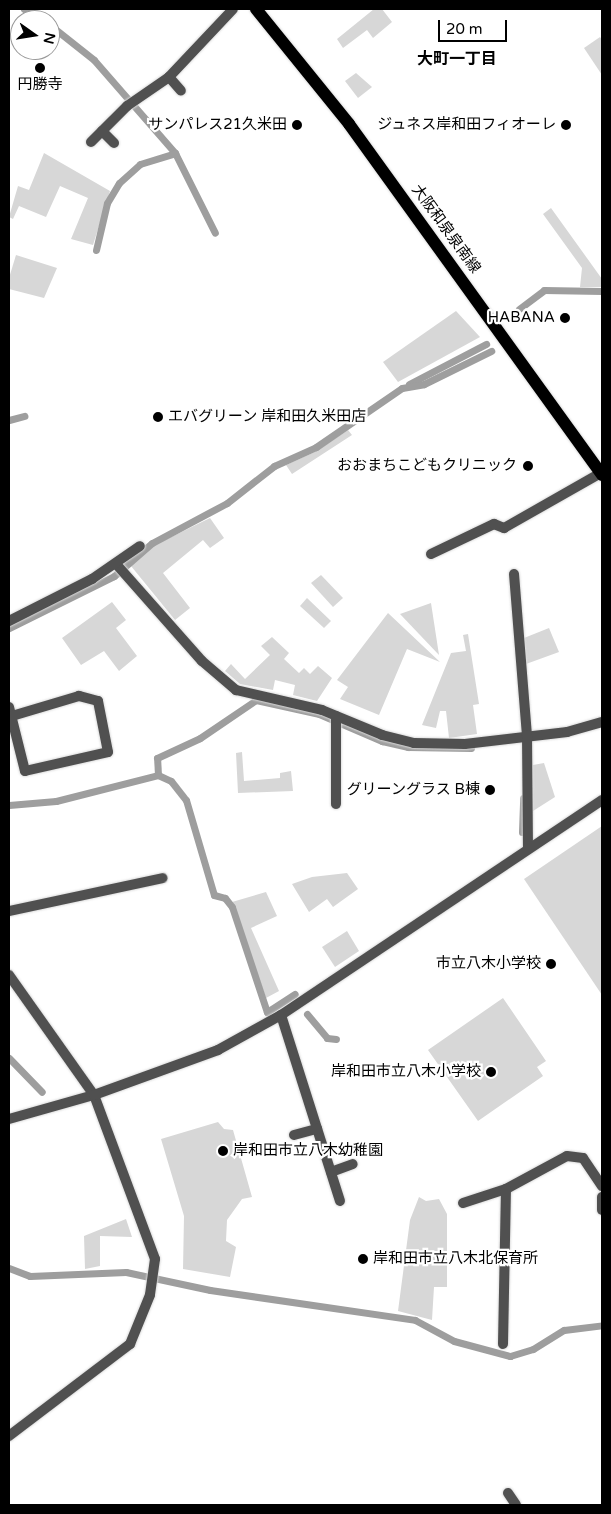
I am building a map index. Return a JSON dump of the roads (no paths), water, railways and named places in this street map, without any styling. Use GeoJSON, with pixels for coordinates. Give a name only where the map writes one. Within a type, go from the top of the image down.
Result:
{"type":"FeatureCollection","features":[{"type":"Feature","properties":{"kind":"main road","name":"大阪和泉泉南線"},"geometry":{"type":"LineString","coordinates":[[256,9],[350,124],[602,474]]}},
{"type":"Feature","properties":{"kind":"street"},"geometry":{"type":"LineString","coordinates":[[91,142],[127,106],[169,77],[233,9]]}},
{"type":"Feature","properties":{"kind":"street"},"geometry":{"type":"LineString","coordinates":[[169,77],[181,91]]}},
{"type":"Feature","properties":{"kind":"street"},"geometry":{"type":"LineString","coordinates":[[102,131],[114,143]]}},
{"type":"Feature","properties":{"kind":"street"},"geometry":{"type":"LineString","coordinates":[[431,554],[494,524],[504,528],[602,474]]}},
{"type":"Feature","properties":{"kind":"street"},"geometry":{"type":"LineString","coordinates":[[9,621],[117,565],[140,546]]}},
{"type":"Feature","properties":{"kind":"street"},"geometry":{"type":"LineString","coordinates":[[117,565],[202,661],[236,690],[336,716],[382,735],[414,743],[465,744],[527,735],[567,732],[602,722]]}},
{"type":"Feature","properties":{"kind":"street"},"geometry":{"type":"LineString","coordinates":[[514,574],[527,735],[528,848]]}},
{"type":"Feature","properties":{"kind":"street"},"geometry":{"type":"LineString","coordinates":[[79,696],[98,701],[108,752],[25,771],[11,712],[79,696]]}},
{"type":"Feature","properties":{"kind":"street"},"geometry":{"type":"LineString","coordinates":[[336,716],[336,804]]}},
{"type":"Feature","properties":{"kind":"street"},"geometry":{"type":"LineString","coordinates":[[9,1119],[94,1095],[218,1050],[281,1015],[602,800]]}},
{"type":"Feature","properties":{"kind":"street"},"geometry":{"type":"LineString","coordinates":[[9,911],[163,878]]}},
{"type":"Feature","properties":{"kind":"street"},"geometry":{"type":"LineString","coordinates":[[9,975],[94,1095],[155,1259],[153,1280],[130,1344],[9,1436]]}},
{"type":"Feature","properties":{"kind":"street"},"geometry":{"type":"LineString","coordinates":[[281,1015],[340,1201]]}},
{"type":"Feature","properties":{"kind":"street"},"geometry":{"type":"LineString","coordinates":[[294,1135],[317,1128]]}},
{"type":"Feature","properties":{"kind":"street"},"geometry":{"type":"LineString","coordinates":[[463,1203],[506,1188],[567,1156],[583,1158],[602,1186]]}},
{"type":"Feature","properties":{"kind":"street"},"geometry":{"type":"LineString","coordinates":[[331,1172],[353,1164]]}},
{"type":"Feature","properties":{"kind":"street"},"geometry":{"type":"LineString","coordinates":[[503,1344],[506,1188]]}},
{"type":"Feature","properties":{"kind":"street"},"geometry":{"type":"LineString","coordinates":[[602,1197],[602,1210]]}},
{"type":"Feature","properties":{"kind":"street"},"geometry":{"type":"LineString","coordinates":[[508,1493],[516,1505]]}},
{"type":"Feature","properties":{"kind":"waterway"},"geometry":{"type":"LineString","coordinates":[[60,33],[94,60],[175,153],[215,233]]}},
{"type":"Feature","properties":{"kind":"waterway"},"geometry":{"type":"LineString","coordinates":[[96,250],[107,203],[119,183],[140,164],[175,153]]}},
{"type":"Feature","properties":{"kind":"waterway"},"geometry":{"type":"LineString","coordinates":[[519,309],[544,290],[602,291]]}},
{"type":"Feature","properties":{"kind":"waterway"},"geometry":{"type":"LineString","coordinates":[[409,384],[486,344]]}},
{"type":"Feature","properties":{"kind":"waterway"},"geometry":{"type":"LineString","coordinates":[[9,628],[114,576],[152,543],[227,503],[274,466],[316,447],[402,388],[424,384],[491,351]]}},
{"type":"Feature","properties":{"kind":"waterway"},"geometry":{"type":"LineString","coordinates":[[9,420],[24,416]]}},
{"type":"Feature","properties":{"kind":"waterway"},"geometry":{"type":"LineString","coordinates":[[158,775],[157,758],[200,738],[256,700],[319,714],[382,741],[408,747],[471,748]]}},
{"type":"Feature","properties":{"kind":"waterway"},"geometry":{"type":"LineString","coordinates":[[9,805],[56,801],[158,775],[171,781],[186,800],[214,895],[225,898],[232,907],[267,1012],[295,994]]}},
{"type":"Feature","properties":{"kind":"waterway"},"geometry":{"type":"LineString","coordinates":[[522,832],[523,798]]}},
{"type":"Feature","properties":{"kind":"waterway"},"geometry":{"type":"LineString","coordinates":[[307,1014],[327,1038],[336,1039]]}},
{"type":"Feature","properties":{"kind":"waterway"},"geometry":{"type":"LineString","coordinates":[[9,1058],[42,1092]]}},
{"type":"Feature","properties":{"kind":"waterway"},"geometry":{"type":"LineString","coordinates":[[9,1268],[30,1276],[126,1272],[210,1290],[415,1320],[454,1341],[510,1356],[533,1349],[564,1330],[602,1325]]}},
{"type":"Feature","properties":{"kind":"place","name":"円勝寺"},"geometry":{"type":"Point","coordinates":[40,68]}},
{"type":"Feature","properties":{"kind":"place","name":"サンパレス21久米田"},"geometry":{"type":"Point","coordinates":[297,125]}},
{"type":"Feature","properties":{"kind":"place","name":"ジュネス岸和田フィオーレ"},"geometry":{"type":"Point","coordinates":[566,125]}},
{"type":"Feature","properties":{"kind":"place","name":"HABANA"},"geometry":{"type":"Point","coordinates":[565,318]}},
{"type":"Feature","properties":{"kind":"place","name":"エバグリーン 岸和田久米田店"},"geometry":{"type":"Point","coordinates":[158,417]}},
{"type":"Feature","properties":{"kind":"place","name":"おおまちこどもクリニック"},"geometry":{"type":"Point","coordinates":[528,466]}},
{"type":"Feature","properties":{"kind":"place","name":"グリーングラス B棟"},"geometry":{"type":"Point","coordinates":[490,790]}},
{"type":"Feature","properties":{"kind":"place","name":"市立八木小学校"},"geometry":{"type":"Point","coordinates":[551,964]}},
{"type":"Feature","properties":{"kind":"place","name":"岸和田市立八木小学校"},"geometry":{"type":"Point","coordinates":[491,1072]}},
{"type":"Feature","properties":{"kind":"place","name":"岸和田市立八木幼稚園"},"geometry":{"type":"Point","coordinates":[223,1151]}},
{"type":"Feature","properties":{"kind":"place","name":"岸和田市立八木北保育所"},"geometry":{"type":"Point","coordinates":[363,1259]}},
{"type":"Feature","properties":{"kind":"district","name":"大町一丁目"},"geometry":{"type":"Point","coordinates":[457,59]}}]}
